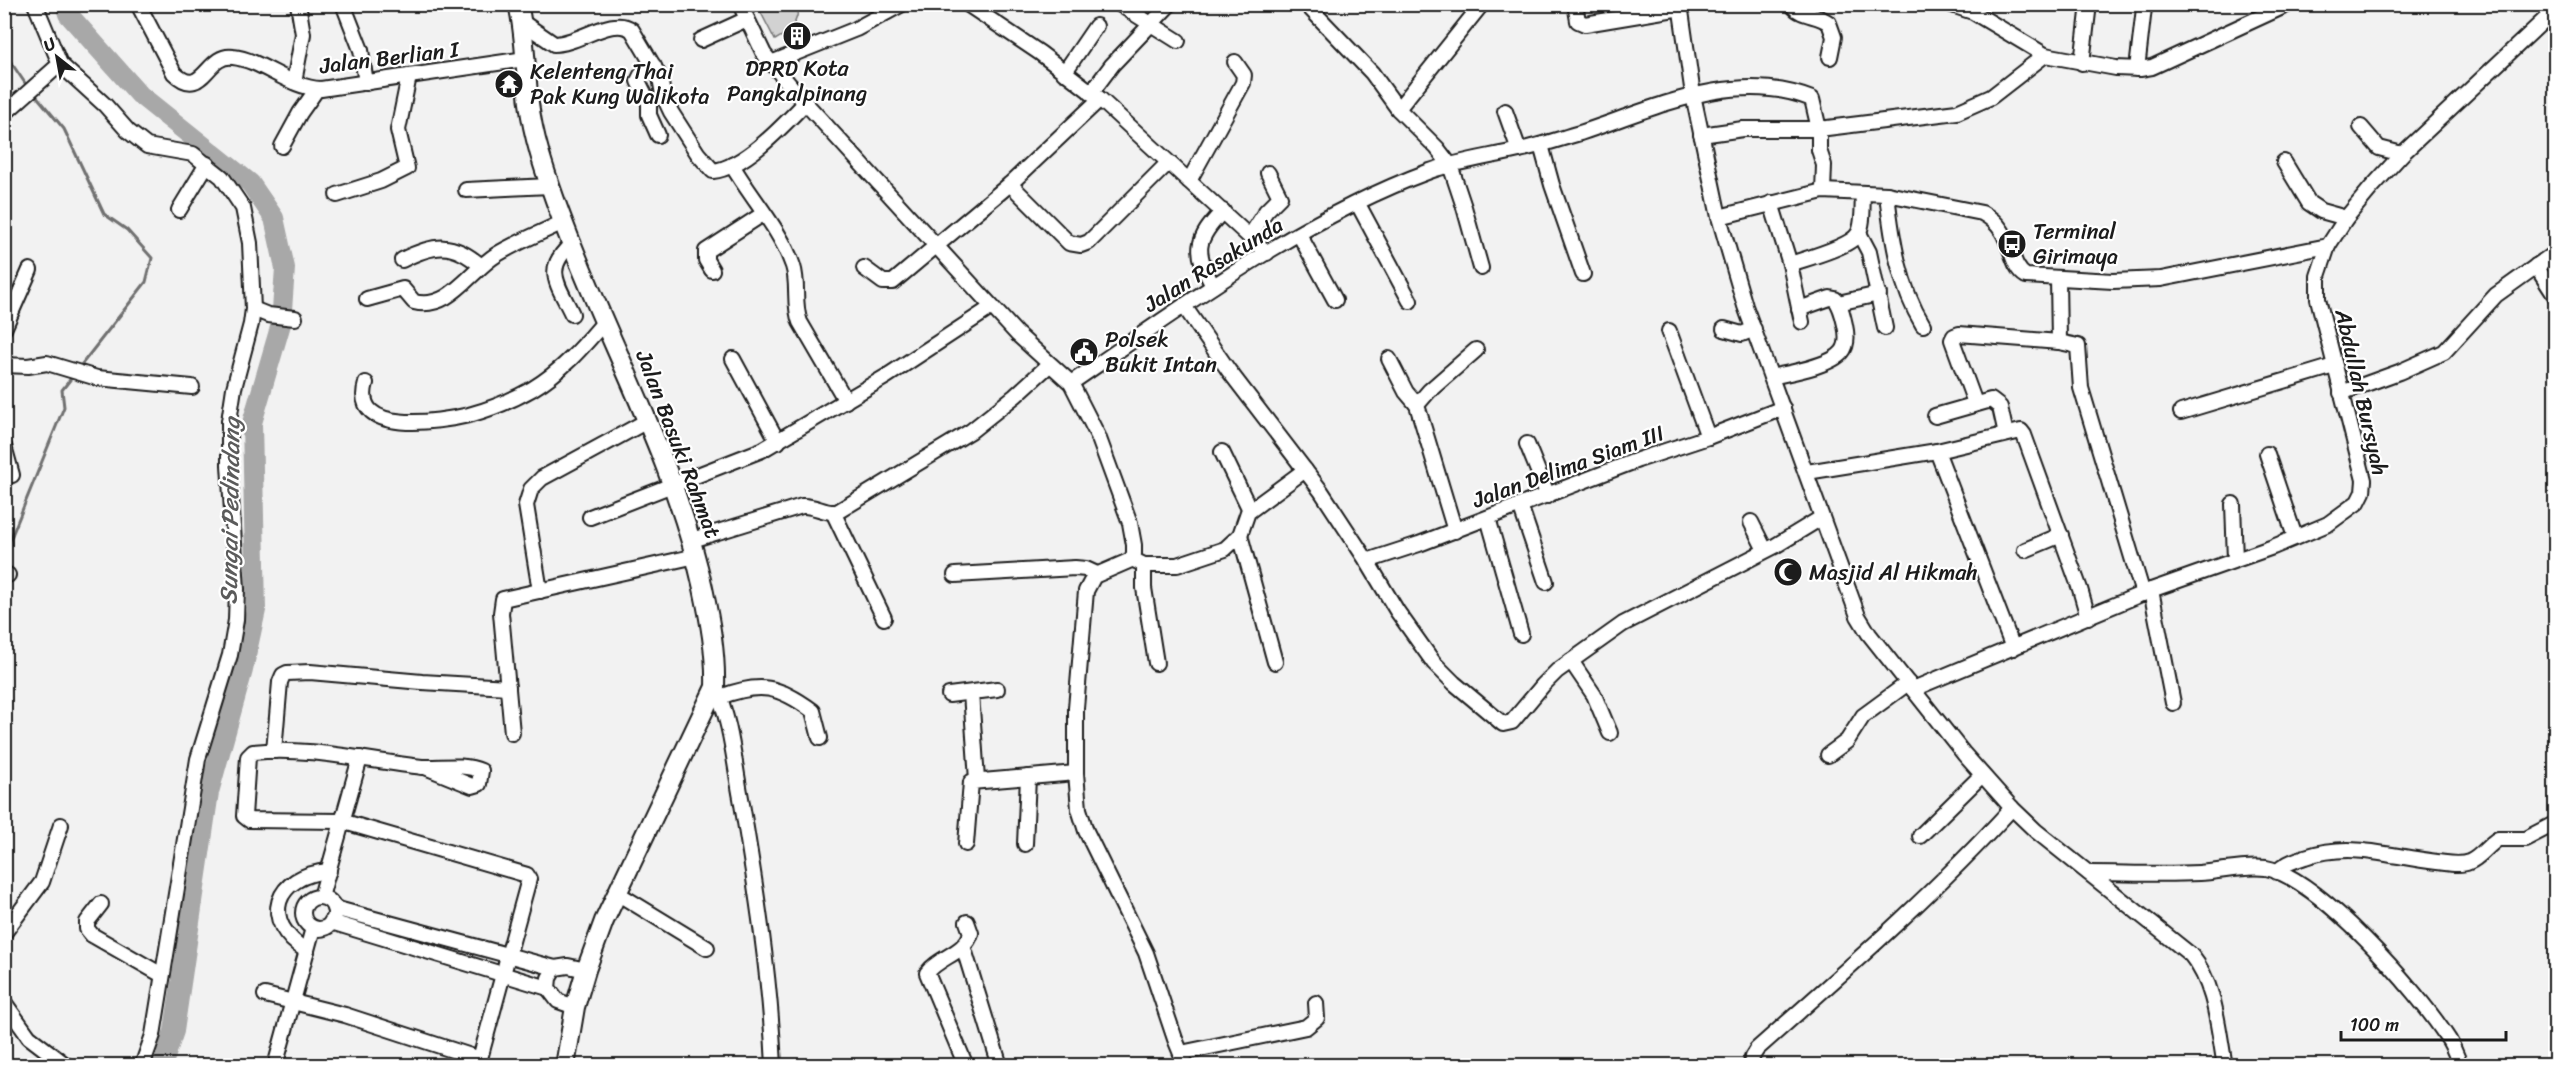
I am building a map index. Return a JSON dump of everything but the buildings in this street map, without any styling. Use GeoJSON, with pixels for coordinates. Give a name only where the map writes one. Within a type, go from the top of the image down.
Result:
{"type":"FeatureCollection","features":[{"type":"Feature","properties":{"kind":"street"},"geometry":{"type":"LineString","coordinates":[[35,4],[60,64],[142,143],[193,154],[229,185],[243,208],[250,243],[253,309],[230,406],[229,421],[228,465],[237,589],[235,629],[230,655],[198,759],[151,1044],[142,1065]]}},
{"type":"Feature","properties":{"kind":"street","name":"Jalan Berlian I"},"geometry":{"type":"LineString","coordinates":[[138,4],[170,67],[182,79],[197,81],[216,61],[226,57],[234,57],[316,89],[525,59]]}},
{"type":"Feature","properties":{"kind":"street"},"geometry":{"type":"LineString","coordinates":[[294,82],[303,34],[298,4]]}},
{"type":"Feature","properties":{"kind":"street"},"geometry":{"type":"LineString","coordinates":[[343,4],[361,50],[366,83]]}},
{"type":"Feature","properties":{"kind":"street"},"geometry":{"type":"LineString","coordinates":[[740,4],[771,63],[805,103],[992,307],[1049,365],[1071,382],[1098,436],[1130,523],[1144,588],[1156,663]]}},
{"type":"Feature","properties":{"kind":"street"},"geometry":{"type":"LineString","coordinates":[[771,63],[856,28],[902,4]]}},
{"type":"Feature","properties":{"kind":"street"},"geometry":{"type":"LineString","coordinates":[[968,4],[1065,72],[1095,96],[1267,253]]}},
{"type":"Feature","properties":{"kind":"street"},"geometry":{"type":"LineString","coordinates":[[1119,4],[1178,41]]}},
{"type":"Feature","properties":{"kind":"street"},"geometry":{"type":"LineString","coordinates":[[864,268],[883,282],[889,283],[1010,184],[1095,96],[1112,65],[1170,4]]}},
{"type":"Feature","properties":{"kind":"street"},"geometry":{"type":"LineString","coordinates":[[1306,4],[1372,73],[1398,110],[1437,148],[1450,165],[1481,268]]}},
{"type":"Feature","properties":{"kind":"street"},"geometry":{"type":"LineString","coordinates":[[1398,110],[1482,4]]}},
{"type":"Feature","properties":{"kind":"street"},"geometry":{"type":"LineString","coordinates":[[1575,4],[1578,21],[1585,24],[1681,6],[1693,95],[1719,217],[1754,329],[1807,472],[1821,518],[1862,625],[1982,775],[2012,808],[2036,831],[2186,950],[2196,962],[2212,996],[2225,1065]]}},
{"type":"Feature","properties":{"kind":"street"},"geometry":{"type":"LineString","coordinates":[[1949,4],[1972,12],[2044,55],[2082,63],[2137,69],[2152,67],[2289,4]]}},
{"type":"Feature","properties":{"kind":"street"},"geometry":{"type":"LineString","coordinates":[[2082,63],[2089,4]]}},
{"type":"Feature","properties":{"kind":"street"},"geometry":{"type":"LineString","coordinates":[[1790,5],[1798,12],[1819,17],[1829,23],[1834,37],[1830,57]]}},
{"type":"Feature","properties":{"kind":"street","name":"Abdullah Bursyah"},"geometry":{"type":"LineString","coordinates":[[1828,755],[1847,741],[1863,716],[1910,686],[2013,648],[2147,592],[2295,537],[2336,518],[2353,507],[2363,492],[2364,480],[2318,299],[2318,276],[2328,246],[2346,218],[2402,153],[2555,6]]}},
{"type":"Feature","properties":{"kind":"street"},"geometry":{"type":"LineString","coordinates":[[2137,69],[2144,8]]}},
{"type":"Feature","properties":{"kind":"street"},"geometry":{"type":"LineString","coordinates":[[520,13],[554,44],[577,40],[603,29],[625,25],[632,30],[654,66],[661,81],[664,99],[671,112],[709,168],[715,171],[732,165],[770,138],[805,103]]}},
{"type":"Feature","properties":{"kind":"street","name":"Jalan Basuki Rahmat"},"geometry":{"type":"LineString","coordinates":[[520,13],[530,106],[550,186],[673,483],[694,548],[713,641],[718,692],[616,893],[586,970],[575,1007],[565,1065]]}},
{"type":"Feature","properties":{"kind":"street"},"geometry":{"type":"LineString","coordinates":[[701,40],[747,19]]}},
{"type":"Feature","properties":{"kind":"street"},"geometry":{"type":"LineString","coordinates":[[1065,72],[1096,26]]}},
{"type":"Feature","properties":{"kind":"street"},"geometry":{"type":"LineString","coordinates":[[1701,135],[1743,129],[1819,129],[1948,114],[1967,109],[1991,97],[2030,69],[2044,55]]}},
{"type":"Feature","properties":{"kind":"street"},"geometry":{"type":"LineString","coordinates":[[1189,181],[1243,83],[1244,75],[1235,62]]}},
{"type":"Feature","properties":{"kind":"street"},"geometry":{"type":"LineString","coordinates":[[4,114],[60,64]]}},
{"type":"Feature","properties":{"kind":"street"},"geometry":{"type":"LineString","coordinates":[[654,66],[641,75],[638,81],[649,104],[649,115],[658,135]]}},
{"type":"Feature","properties":{"kind":"street"},"geometry":{"type":"LineString","coordinates":[[336,195],[381,181],[407,168],[398,130],[409,76]]}},
{"type":"Feature","properties":{"kind":"street","name":"Jalan Rasakunda"},"geometry":{"type":"LineString","coordinates":[[1071,382],[1213,286],[1299,234],[1403,182],[1450,165],[1541,145],[1693,95],[1757,87],[1790,92],[1813,101],[1819,129]]}},
{"type":"Feature","properties":{"kind":"street"},"geometry":{"type":"LineString","coordinates":[[282,146],[316,89]]}},
{"type":"Feature","properties":{"kind":"street"},"geometry":{"type":"LineString","coordinates":[[1505,111],[1519,150]]}},
{"type":"Feature","properties":{"kind":"street"},"geometry":{"type":"LineString","coordinates":[[2361,127],[2379,148],[2402,153]]}},
{"type":"Feature","properties":{"kind":"street"},"geometry":{"type":"LineString","coordinates":[[1819,129],[1819,150],[1824,165],[1823,191]]}},
{"type":"Feature","properties":{"kind":"street"},"geometry":{"type":"LineString","coordinates":[[1541,145],[1555,196],[1583,274]]}},
{"type":"Feature","properties":{"kind":"street"},"geometry":{"type":"LineString","coordinates":[[2284,162],[2309,203],[2321,211],[2346,218]]}},
{"type":"Feature","properties":{"kind":"street"},"geometry":{"type":"LineString","coordinates":[[1010,184],[1069,243],[1081,246],[1089,242],[1168,163]]}},
{"type":"Feature","properties":{"kind":"street"},"geometry":{"type":"LineString","coordinates":[[179,210],[207,164]]}},
{"type":"Feature","properties":{"kind":"street"},"geometry":{"type":"LineString","coordinates":[[732,165],[781,242],[793,267],[800,322],[846,401]]}},
{"type":"Feature","properties":{"kind":"street"},"geometry":{"type":"LineString","coordinates":[[1250,236],[1266,211],[1280,197],[1268,173]]}},
{"type":"Feature","properties":{"kind":"street"},"geometry":{"type":"LineString","coordinates":[[466,190],[550,186]]}},
{"type":"Feature","properties":{"kind":"street"},"geometry":{"type":"LineString","coordinates":[[1719,217],[1823,191],[1887,194],[1982,213],[1998,222],[2022,274],[2032,277],[2113,281],[2161,279],[2328,246]]}},
{"type":"Feature","properties":{"kind":"street"},"geometry":{"type":"LineString","coordinates":[[1863,192],[1859,233],[1869,252],[1885,328]]}},
{"type":"Feature","properties":{"kind":"street"},"geometry":{"type":"LineString","coordinates":[[1887,194],[1892,242],[1911,303],[1923,325]]}},
{"type":"Feature","properties":{"kind":"street"},"geometry":{"type":"LineString","coordinates":[[1771,203],[1790,264],[1801,315],[1830,298],[1838,303],[1846,331],[1846,345],[1842,352],[1822,364],[1771,377]]}},
{"type":"Feature","properties":{"kind":"street"},"geometry":{"type":"LineString","coordinates":[[1358,204],[1410,301]]}},
{"type":"Feature","properties":{"kind":"street"},"geometry":{"type":"LineString","coordinates":[[1213,286],[1201,264],[1200,248],[1206,230],[1223,211]]}},
{"type":"Feature","properties":{"kind":"street"},"geometry":{"type":"LineString","coordinates":[[712,270],[706,260],[706,251],[763,214]]}},
{"type":"Feature","properties":{"kind":"street"},"geometry":{"type":"LineString","coordinates":[[367,299],[403,289],[414,302],[425,303],[439,300],[462,286],[481,266],[510,248],[563,222]]}},
{"type":"Feature","properties":{"kind":"street"},"geometry":{"type":"LineString","coordinates":[[1790,264],[1851,241],[1859,233]]}},
{"type":"Feature","properties":{"kind":"street"},"geometry":{"type":"LineString","coordinates":[[1299,234],[1335,300]]}},
{"type":"Feature","properties":{"kind":"street"},"geometry":{"type":"LineString","coordinates":[[572,314],[556,280],[556,265],[559,255],[573,243]]}},
{"type":"Feature","properties":{"kind":"street"},"geometry":{"type":"LineString","coordinates":[[402,260],[434,247],[461,251],[481,266]]}},
{"type":"Feature","properties":{"kind":"street"},"geometry":{"type":"LineString","coordinates":[[2341,393],[2399,372],[2444,352],[2496,295],[2556,252]]}},
{"type":"Feature","properties":{"kind":"street"},"geometry":{"type":"LineString","coordinates":[[2536,266],[2556,297]]}},
{"type":"Feature","properties":{"kind":"street"},"geometry":{"type":"LineString","coordinates":[[4,329],[30,270]]}},
{"type":"Feature","properties":{"kind":"street"},"geometry":{"type":"LineString","coordinates":[[2058,278],[2059,342]]}},
{"type":"Feature","properties":{"kind":"street"},"geometry":{"type":"LineString","coordinates":[[1838,303],[1879,294]]}},
{"type":"Feature","properties":{"kind":"street"},"geometry":{"type":"LineString","coordinates":[[1184,306],[1305,470],[1367,561],[1397,611],[1434,663],[1503,724],[1512,722],[1543,685],[1571,661],[1645,611],[1765,550],[1821,518]]}},
{"type":"Feature","properties":{"kind":"street"},"geometry":{"type":"LineString","coordinates":[[590,517],[673,483],[742,459],[778,442],[992,307]]}},
{"type":"Feature","properties":{"kind":"street"},"geometry":{"type":"LineString","coordinates":[[253,309],[268,315],[295,318]]}},
{"type":"Feature","properties":{"kind":"street"},"geometry":{"type":"LineString","coordinates":[[366,383],[362,396],[365,405],[380,418],[389,421],[423,421],[471,414],[509,400],[550,378],[568,363],[605,321]]}},
{"type":"Feature","properties":{"kind":"street"},"geometry":{"type":"LineString","coordinates":[[1724,329],[1739,334],[1754,329]]}},
{"type":"Feature","properties":{"kind":"street"},"geometry":{"type":"LineString","coordinates":[[1669,331],[1708,437]]}},
{"type":"Feature","properties":{"kind":"street"},"geometry":{"type":"LineString","coordinates":[[1976,403],[1952,340],[1954,336],[1959,334],[2059,342],[2078,346],[2081,388],[2147,592],[2173,703]]}},
{"type":"Feature","properties":{"kind":"street"},"geometry":{"type":"LineString","coordinates":[[1418,405],[1429,391],[1476,350]]}},
{"type":"Feature","properties":{"kind":"street"},"geometry":{"type":"LineString","coordinates":[[733,359],[778,442]]}},
{"type":"Feature","properties":{"kind":"street"},"geometry":{"type":"LineString","coordinates":[[1389,359],[1404,388],[1418,405],[1455,531]]}},
{"type":"Feature","properties":{"kind":"street"},"geometry":{"type":"LineString","coordinates":[[4,365],[28,366],[47,363],[105,379],[192,387]]}},
{"type":"Feature","properties":{"kind":"street"},"geometry":{"type":"LineString","coordinates":[[512,733],[501,601],[508,597],[540,591],[694,548],[802,506],[833,512],[855,503],[971,431],[1049,365]]}},
{"type":"Feature","properties":{"kind":"street"},"geometry":{"type":"LineString","coordinates":[[2181,412],[2334,366]]}},
{"type":"Feature","properties":{"kind":"street"},"geometry":{"type":"LineString","coordinates":[[1935,416],[1991,400],[2000,407],[2006,434]]}},
{"type":"Feature","properties":{"kind":"street","name":"Jalan Delima Siam III"},"geometry":{"type":"LineString","coordinates":[[1367,561],[1455,531],[1638,460],[1708,437],[1783,408]]}},
{"type":"Feature","properties":{"kind":"street"},"geometry":{"type":"LineString","coordinates":[[540,591],[526,505],[531,489],[542,478],[647,421]]}},
{"type":"Feature","properties":{"kind":"street"},"geometry":{"type":"LineString","coordinates":[[1807,472],[1937,451],[2019,431],[2025,435],[2088,617]]}},
{"type":"Feature","properties":{"kind":"street"},"geometry":{"type":"LineString","coordinates":[[1527,444],[1548,496]]}},
{"type":"Feature","properties":{"kind":"street"},"geometry":{"type":"LineString","coordinates":[[4,446],[12,475]]}},
{"type":"Feature","properties":{"kind":"street"},"geometry":{"type":"LineString","coordinates":[[1937,451],[2013,648]]}},
{"type":"Feature","properties":{"kind":"street"},"geometry":{"type":"LineString","coordinates":[[1222,452],[1250,510]]}},
{"type":"Feature","properties":{"kind":"street"},"geometry":{"type":"LineString","coordinates":[[2267,454],[2295,537]]}},
{"type":"Feature","properties":{"kind":"street"},"geometry":{"type":"LineString","coordinates":[[1305,470],[1250,510],[1240,535],[1225,549],[1185,563],[1168,566],[1138,562],[1097,574],[1088,585],[1083,606],[1076,708],[1076,773],[1079,809],[1086,831],[1146,953],[1183,1062],[1306,1027],[1317,1018],[1316,1003]]}},
{"type":"Feature","properties":{"kind":"street"},"geometry":{"type":"LineString","coordinates":[[2234,504],[2235,560]]}},
{"type":"Feature","properties":{"kind":"street"},"geometry":{"type":"LineString","coordinates":[[1520,505],[1546,582]]}},
{"type":"Feature","properties":{"kind":"street"},"geometry":{"type":"LineString","coordinates":[[833,512],[884,618]]}},
{"type":"Feature","properties":{"kind":"street"},"geometry":{"type":"LineString","coordinates":[[1488,518],[1521,634]]}},
{"type":"Feature","properties":{"kind":"street"},"geometry":{"type":"LineString","coordinates":[[1751,522],[1765,550]]}},
{"type":"Feature","properties":{"kind":"street"},"geometry":{"type":"LineString","coordinates":[[1240,535],[1275,662]]}},
{"type":"Feature","properties":{"kind":"street"},"geometry":{"type":"LineString","coordinates":[[2025,550],[2061,535]]}},
{"type":"Feature","properties":{"kind":"street"},"geometry":{"type":"LineString","coordinates":[[955,575],[1075,568],[1086,569],[1097,574]]}},
{"type":"Feature","properties":{"kind":"street"},"geometry":{"type":"LineString","coordinates":[[1571,661],[1594,695],[1610,733]]}},
{"type":"Feature","properties":{"kind":"street"},"geometry":{"type":"LineString","coordinates":[[274,751],[280,682],[283,675],[287,673],[310,672],[508,687]]}},
{"type":"Feature","properties":{"kind":"street"},"geometry":{"type":"LineString","coordinates":[[774,1065],[767,966],[737,778],[718,692],[762,687],[777,689],[813,711],[820,738]]}},
{"type":"Feature","properties":{"kind":"street"},"geometry":{"type":"LineString","coordinates":[[949,695],[997,689]]}},
{"type":"Feature","properties":{"kind":"street"},"geometry":{"type":"LineString","coordinates":[[971,693],[977,780]]}},
{"type":"Feature","properties":{"kind":"street"},"geometry":{"type":"LineString","coordinates":[[265,994],[345,1015],[479,1062],[529,879],[527,875],[342,821],[249,820],[245,818],[248,757],[253,752],[274,751],[360,758],[425,767]]}},
{"type":"Feature","properties":{"kind":"street"},"geometry":{"type":"LineString","coordinates":[[321,897],[360,758]]}},
{"type":"Feature","properties":{"kind":"street"},"geometry":{"type":"LineString","coordinates":[[966,844],[971,782],[1076,773]]}},
{"type":"Feature","properties":{"kind":"street"},"geometry":{"type":"LineString","coordinates":[[1920,836],[1982,775]]}},
{"type":"Feature","properties":{"kind":"street"},"geometry":{"type":"LineString","coordinates":[[1025,844],[1028,777]]}},
{"type":"Feature","properties":{"kind":"street"},"geometry":{"type":"LineString","coordinates":[[1752,1065],[1752,1056],[1757,1049],[1897,927],[1964,862],[2012,808]]}},
{"type":"Feature","properties":{"kind":"street"},"geometry":{"type":"LineString","coordinates":[[2277,872],[2287,863],[2316,854],[2344,849],[2364,850],[2411,860],[2464,863],[2474,860],[2498,839],[2525,839],[2556,823]]}},
{"type":"Feature","properties":{"kind":"street"},"geometry":{"type":"LineString","coordinates":[[4,933],[42,882],[62,825]]}},
{"type":"Feature","properties":{"kind":"street"},"geometry":{"type":"LineString","coordinates":[[2090,873],[2197,873],[2254,867],[2277,872],[2293,880],[2332,909],[2394,967],[2448,1038],[2461,1065]]}},
{"type":"Feature","properties":{"kind":"street"},"geometry":{"type":"LineString","coordinates":[[307,951],[290,938],[282,928],[278,905],[286,888],[301,876],[329,871]]}},
{"type":"Feature","properties":{"kind":"street"},"geometry":{"type":"LineString","coordinates":[[616,893],[707,948]]}},
{"type":"Feature","properties":{"kind":"street"},"geometry":{"type":"LineString","coordinates":[[334,908],[331,922],[323,928],[313,928],[304,919],[303,912],[308,901],[321,897],[329,901],[334,908],[555,968],[568,966],[586,970]]}},
{"type":"Feature","properties":{"kind":"street"},"geometry":{"type":"LineString","coordinates":[[101,904],[87,922],[87,929],[92,935],[162,975]]}},
{"type":"Feature","properties":{"kind":"street"},"geometry":{"type":"LineString","coordinates":[[331,922],[501,976],[548,988],[558,1001],[575,1007]]}},
{"type":"Feature","properties":{"kind":"street"},"geometry":{"type":"LineString","coordinates":[[966,1065],[927,973],[938,962],[963,946],[971,935],[967,922]]}},
{"type":"Feature","properties":{"kind":"street"},"geometry":{"type":"LineString","coordinates":[[278,1065],[277,1059],[313,928]]}},
{"type":"Feature","properties":{"kind":"street"},"geometry":{"type":"LineString","coordinates":[[963,946],[1000,1065]]}},
{"type":"Feature","properties":{"kind":"street"},"geometry":{"type":"LineString","coordinates":[[548,988],[549,978],[555,968]]}},
{"type":"Feature","properties":{"kind":"street"},"geometry":{"type":"LineString","coordinates":[[4,1002],[29,1037],[51,1061],[67,1065]]}},
{"type":"Feature","properties":{"kind":"shaded area"},"geometry":{"type":"Polygon","coordinates":[[[757,5],[798,5],[797,17],[789,30],[775,40],[757,5]]]}},
{"type":"Feature","properties":{"kind":"waterway","name":"Sungai Pedindang"},"geometry":{"type":"LineString","coordinates":[[65,4],[68,14],[140,95],[250,183],[274,218],[285,268],[281,324],[252,423],[256,610],[243,670],[209,792],[174,1031],[162,1066]]}},
{"type":"Feature","properties":{"kind":"waterway"},"geometry":{"type":"LineString","coordinates":[[4,52],[27,86]]}},
{"type":"Feature","properties":{"kind":"waterway"},"geometry":{"type":"LineString","coordinates":[[34,93],[64,129],[104,214],[127,230],[152,258],[146,282],[78,369]]}},
{"type":"Feature","properties":{"kind":"waterway"},"geometry":{"type":"LineString","coordinates":[[4,555],[64,407],[62,390],[73,376]]}},
{"type":"Feature","properties":{"kind":"place","name":"DPRD Kota Pangkalpinang"},"geometry":{"type":"Point","coordinates":[797,36]}},
{"type":"Feature","properties":{"kind":"place","name":"Kelenteng Thai Pak Kung Walikota"},"geometry":{"type":"Point","coordinates":[509,84]}},
{"type":"Feature","properties":{"kind":"place","name":"Terminal Girimaya"},"geometry":{"type":"Point","coordinates":[2012,244]}},
{"type":"Feature","properties":{"kind":"place","name":"Polsek Bukit Intan"},"geometry":{"type":"Point","coordinates":[1084,352]}},
{"type":"Feature","properties":{"kind":"place","name":"Masjid Al Hikmah"},"geometry":{"type":"Point","coordinates":[1788,572]}}]}
